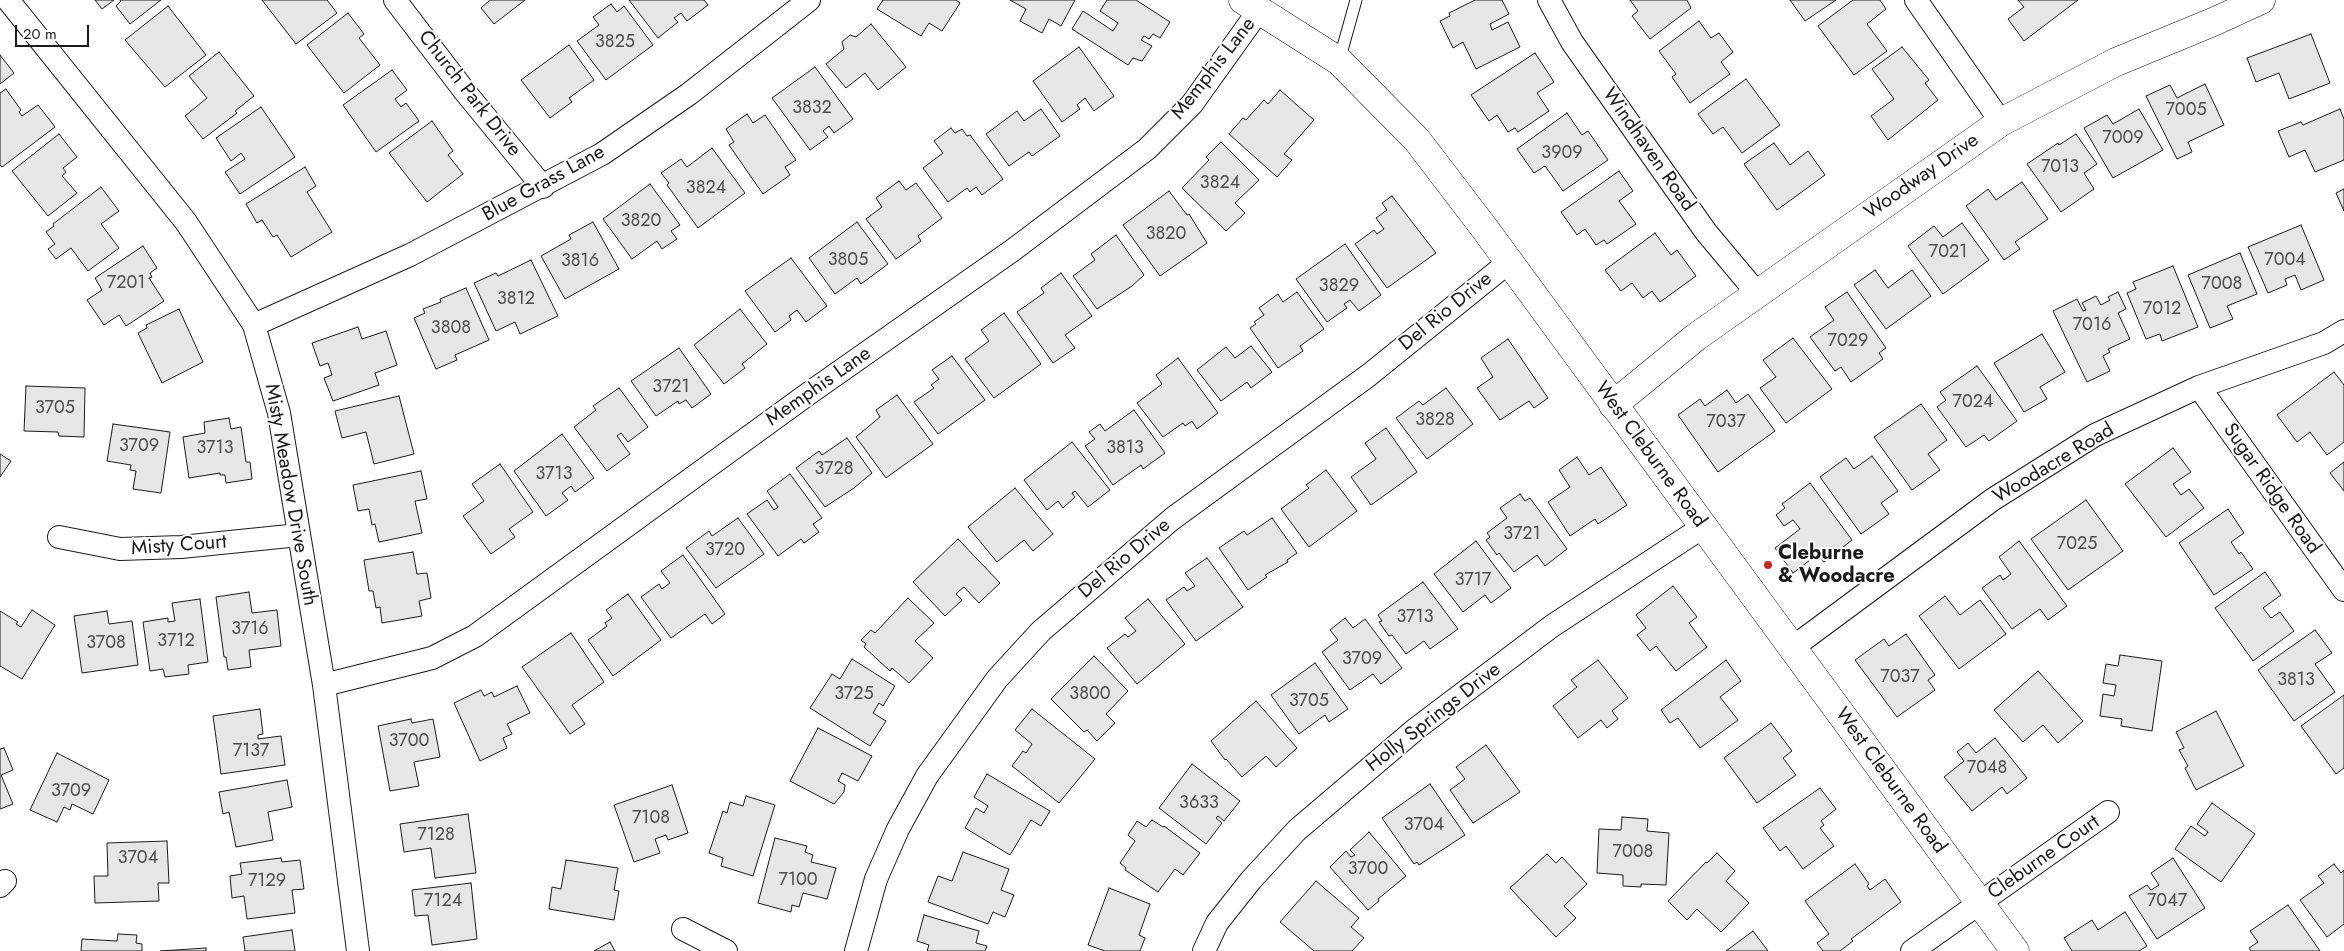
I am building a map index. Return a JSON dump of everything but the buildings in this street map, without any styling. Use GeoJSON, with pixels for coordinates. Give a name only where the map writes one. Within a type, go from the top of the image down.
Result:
{"type":"FeatureCollection","features":[{"type":"Feature","properties":{"kind":"street","name":"Misty Meadow Drive South"},"geometry":{"type":"LineString","coordinates":[[8,0],[186,222],[254,325],[279,413],[324,685],[358,951]]}},
{"type":"Feature","properties":{"kind":"street","name":"Church Park Drive"},"geometry":{"type":"LineString","coordinates":[[395,0],[466,93],[544,187]]}},
{"type":"Feature","properties":{"kind":"street","name":"Blue Grass Lane"},"geometry":{"type":"LineString","coordinates":[[254,325],[410,255],[544,187],[602,154],[689,94],[809,0]]}},
{"type":"Feature","properties":{"kind":"street","name":"Windhaven Road"},"geometry":{"type":"LineString","coordinates":[[1549,0],[1572,42],[1700,224],[1757,293]]}},
{"type":"Feature","properties":{"kind":"street"},"geometry":{"type":"LineString","coordinates":[[1916,0],[2002,122]]}},
{"type":"Feature","properties":{"kind":"street","name":"Woodway Drive"},"geometry":{"type":"LineString","coordinates":[[1613,405],[1696,337],[2002,122],[2116,62],[2261,0]]}},
{"type":"Feature","properties":{"kind":"street","name":"West Cleburne Road"},"geometry":{"type":"LineString","coordinates":[[1251,5],[1339,61],[1417,140],[1509,262],[2015,951]]}},
{"type":"Feature","properties":{"kind":"street","name":"Memphis Lane"},"geometry":{"type":"LineString","coordinates":[[324,685],[432,658],[475,636],[808,394],[1013,250],[1146,149],[1192,104],[1251,5]]}},
{"type":"Feature","properties":{"kind":"street","name":"Del Rio Drive"},"geometry":{"type":"LineString","coordinates":[[856,951],[876,879],[898,829],[927,776],[997,680],[1041,631],[1172,519],[1369,374],[1509,262]]}},
{"type":"Feature","properties":{"kind":"street","name":"Woodacre Road"},"geometry":{"type":"LineString","coordinates":[[1792,648],[1992,500],[2095,435],[2199,387],[2324,343],[2344,331]]}},
{"type":"Feature","properties":{"kind":"street","name":"Sugar Ridge Road"},"geometry":{"type":"LineString","coordinates":[[2199,387],[2344,590]]}},
{"type":"Feature","properties":{"kind":"street","name":"Holly Springs Drive"},"geometry":{"type":"LineString","coordinates":[[1204,951],[1217,923],[1251,880],[1296,830],[1417,728],[1552,626],[1703,527]]}},
{"type":"Feature","properties":{"kind":"street","name":"Misty Court"},"geometry":{"type":"LineString","coordinates":[[59,537],[120,550],[181,547],[299,535]]}},
{"type":"Feature","properties":{"kind":"street","name":"Cleburne Court"},"geometry":{"type":"LineString","coordinates":[[1912,951],[2108,812]]}},
{"type":"Feature","properties":{"kind":"street"},"geometry":{"type":"LineString","coordinates":[[683,928],[726,951]]}},
{"type":"Feature","properties":{"kind":"lane"},"geometry":{"type":"LineString","coordinates":[[1339,61],[1356,0]]}},
{"type":"Feature","properties":{"kind":"place","name":"Cleburne & Woodacre"},"geometry":{"type":"Point","coordinates":[1768,565]}}]}
